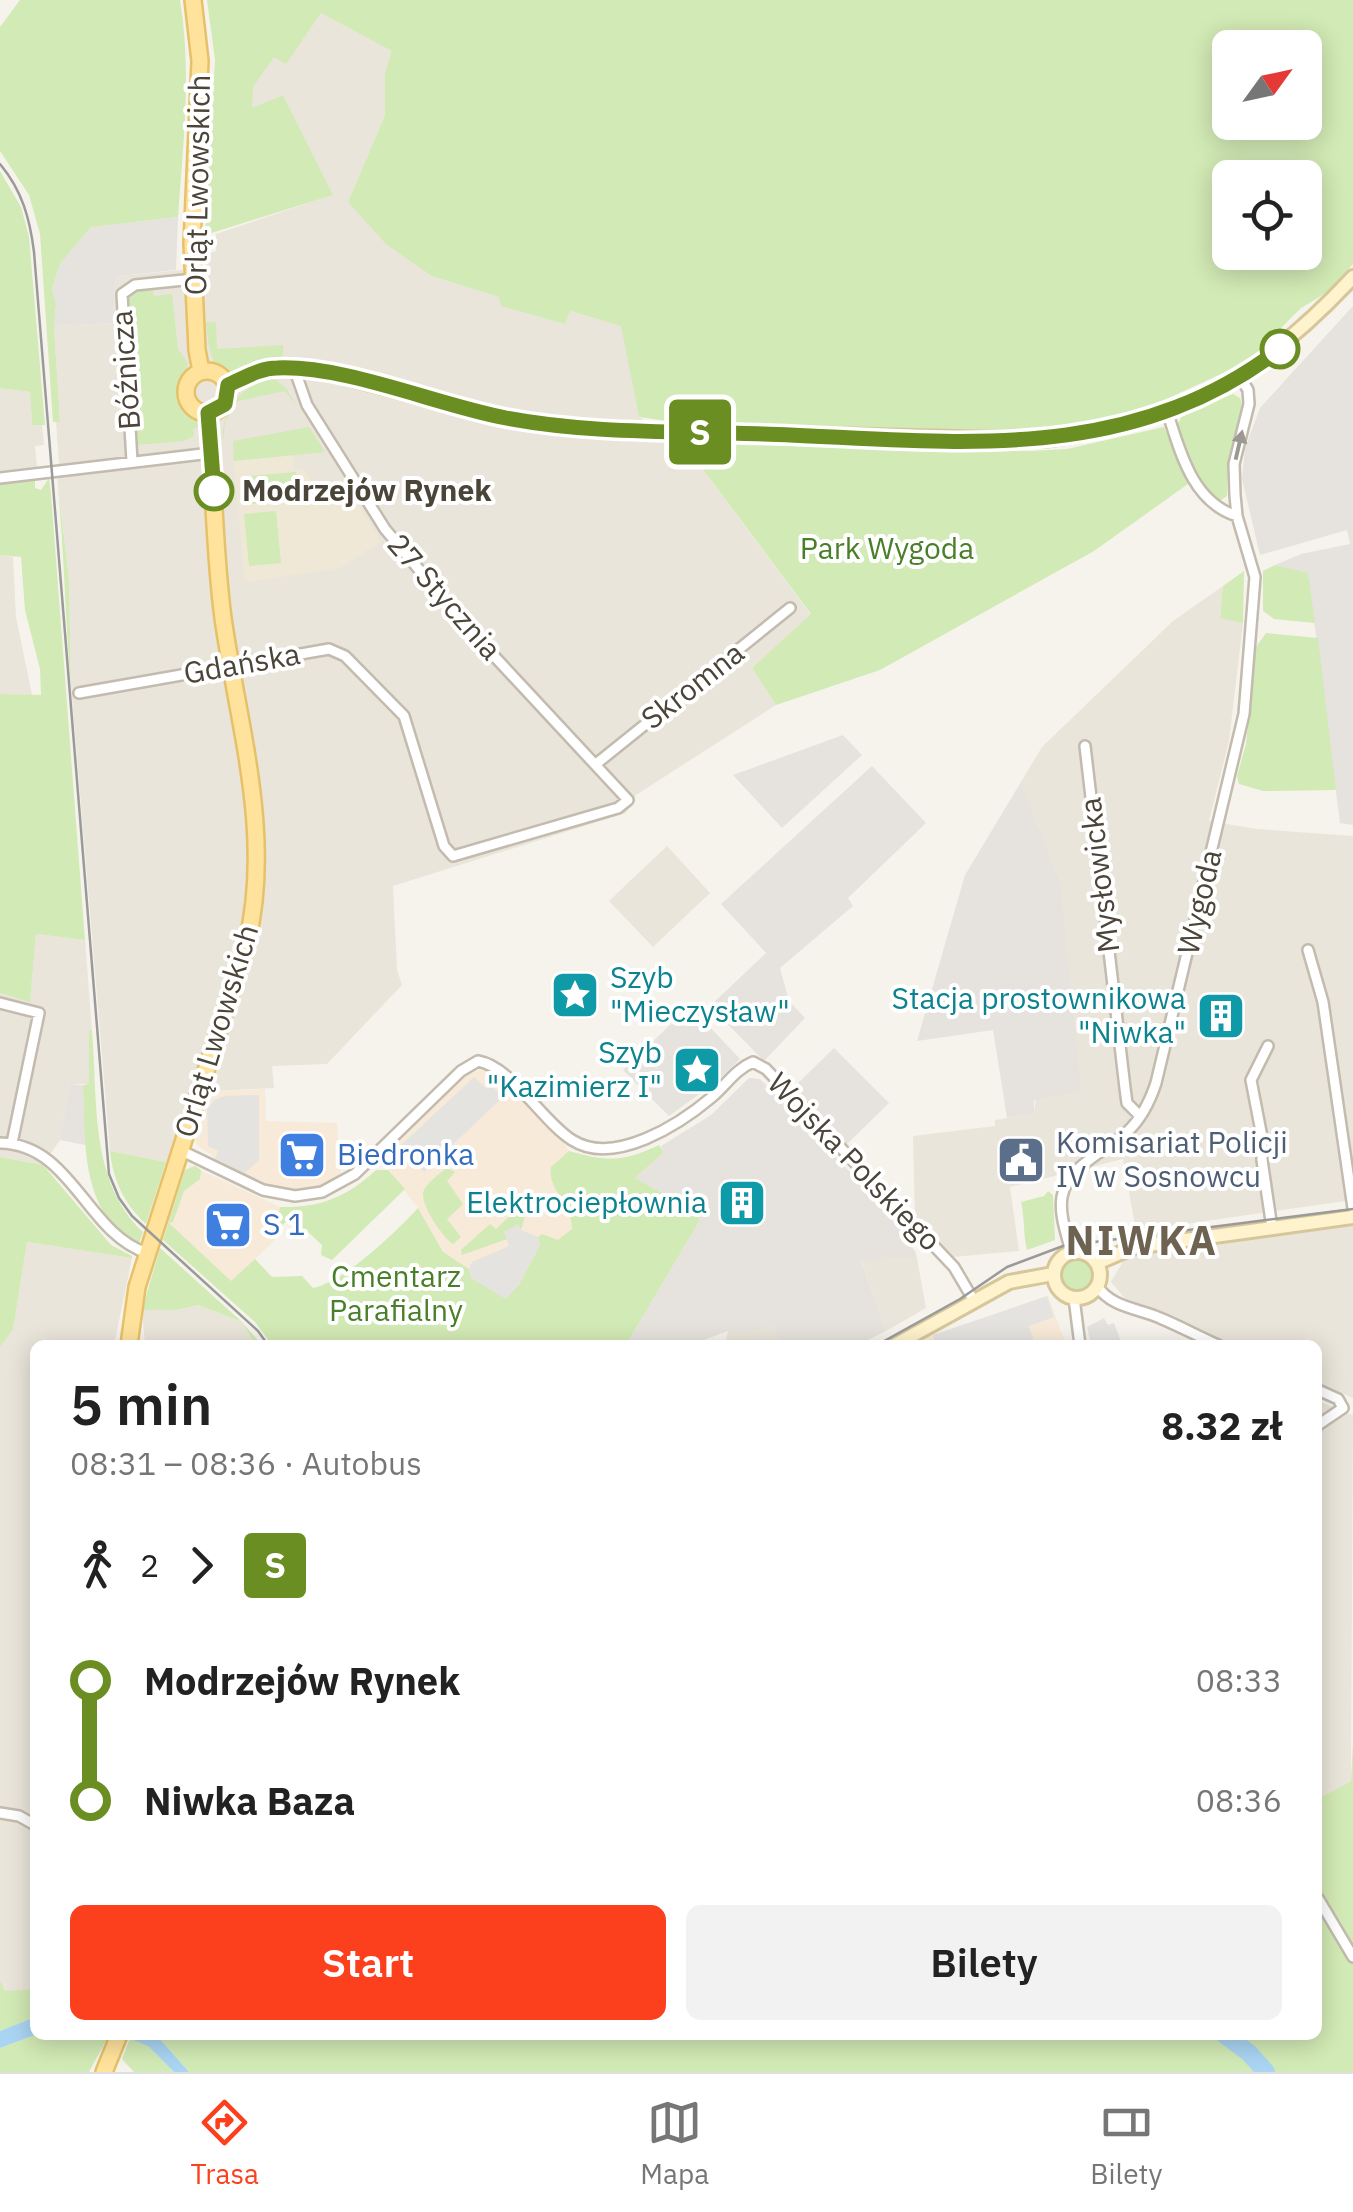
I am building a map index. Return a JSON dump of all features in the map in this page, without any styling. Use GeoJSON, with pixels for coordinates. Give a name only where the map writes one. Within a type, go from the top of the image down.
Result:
{"type":"FeatureCollection","features":[{"type":"Feature","properties":{"kind":"main road","name":"Orląt Lwowskich"},"geometry":{"type":"LineString","coordinates":[[193,0],[200,60],[192,206],[196,350],[201,371]]}},
{"type":"Feature","properties":{"kind":"main road"},"geometry":{"type":"LineString","coordinates":[[201,371],[217,372],[228,385],[225,404],[208,413],[195,409],[186,392],[190,379],[201,371]]}},
{"type":"Feature","properties":{"kind":"main road","name":"Orląt Lwowskich"},"geometry":{"type":"LineString","coordinates":[[129,1340],[132,1303],[247,942],[255,903],[250,778],[222,614],[208,413]]}},
{"type":"Feature","properties":{"kind":"main road"},"geometry":{"type":"LineString","coordinates":[[109,2070],[118,2040]]}},
{"type":"Feature","properties":{"kind":"street"},"geometry":{"type":"LineString","coordinates":[[228,385],[267,369],[294,368],[509,419],[631,430],[1022,442],[1094,433],[1167,411],[1240,377],[1306,327],[1353,277]]}},
{"type":"Feature","properties":{"kind":"street","name":"Bóźnicza"},"geometry":{"type":"LineString","coordinates":[[132,461],[122,294],[135,286],[194,279]]}},
{"type":"Feature","properties":{"kind":"street","name":"27 Stycznia"},"geometry":{"type":"LineString","coordinates":[[294,368],[307,405],[385,530],[468,628],[628,800]]}},
{"type":"Feature","properties":{"kind":"street","name":"Wygoda"},"geometry":{"type":"LineString","coordinates":[[1071,1252],[1061,1208],[1064,1188],[1077,1171],[1121,1137],[1140,1116],[1156,1084],[1242,731],[1255,577],[1237,516],[1234,464],[1249,404],[1248,390],[1240,377]]}},
{"type":"Feature","properties":{"kind":"street"},"geometry":{"type":"LineString","coordinates":[[1167,411],[1182,461],[1195,482],[1224,512],[1237,516]]}},
{"type":"Feature","properties":{"kind":"street"},"geometry":{"type":"LineString","coordinates":[[0,478],[211,453]]}},
{"type":"Feature","properties":{"kind":"street","name":"Skromna"},"geometry":{"type":"LineString","coordinates":[[596,764],[790,608]]}},
{"type":"Feature","properties":{"kind":"street","name":"Gdańska"},"geometry":{"type":"LineString","coordinates":[[79,694],[329,649],[344,656],[404,716],[444,846],[453,856],[618,808],[628,800]]}},
{"type":"Feature","properties":{"kind":"street","name":"Mysłowicka"},"geometry":{"type":"LineString","coordinates":[[1085,746],[1127,1103],[1140,1116]]}},
{"type":"Feature","properties":{"kind":"street"},"geometry":{"type":"LineString","coordinates":[[1308,950],[1323,1002],[1353,1208]]}},
{"type":"Feature","properties":{"kind":"street"},"geometry":{"type":"LineString","coordinates":[[0,1004],[39,1013],[12,1143]]}},
{"type":"Feature","properties":{"kind":"street"},"geometry":{"type":"LineString","coordinates":[[1268,1046],[1251,1080],[1272,1228]]}},
{"type":"Feature","properties":{"kind":"street","name":"Wojska Polskiego"},"geometry":{"type":"LineString","coordinates":[[180,1150],[263,1190],[282,1195],[308,1195],[334,1188],[355,1174],[472,1063],[491,1064],[574,1141],[614,1149],[655,1133],[696,1108],[741,1068],[754,1062],[766,1069],[954,1267],[974,1301]]}},
{"type":"Feature","properties":{"kind":"street"},"geometry":{"type":"LineString","coordinates":[[0,1142],[36,1152],[54,1164],[111,1233],[123,1244],[147,1253]]}},
{"type":"Feature","properties":{"kind":"street"},"geometry":{"type":"LineString","coordinates":[[1096,1263],[1134,1248],[1353,1217]]}},
{"type":"Feature","properties":{"kind":"street"},"geometry":{"type":"LineString","coordinates":[[1102,1292],[1100,1270],[1088,1255],[1071,1252],[1057,1262],[1053,1274],[1058,1289],[1074,1298],[1102,1292],[1126,1308],[1160,1318],[1207,1340]]}},
{"type":"Feature","properties":{"kind":"street"},"geometry":{"type":"LineString","coordinates":[[904,1340],[1016,1279],[1053,1274]]}},
{"type":"Feature","properties":{"kind":"street"},"geometry":{"type":"LineString","coordinates":[[1074,1298],[1079,1340]]}},
{"type":"Feature","properties":{"kind":"street"},"geometry":{"type":"LineString","coordinates":[[1322,1392],[1348,1408],[1322,1423]]}},
{"type":"Feature","properties":{"kind":"street"},"geometry":{"type":"LineString","coordinates":[[0,1813],[30,1822]]}},
{"type":"Feature","properties":{"kind":"street"},"geometry":{"type":"LineString","coordinates":[[1322,1905],[1353,1957]]}},
{"type":"Feature","properties":{"kind":"shaded area"},"geometry":{"type":"Polygon","coordinates":[[[321,13],[393,50],[385,72],[385,115],[348,202],[433,276],[500,297],[502,306],[565,324],[569,311],[622,326],[639,417],[684,444],[811,615],[752,668],[776,705],[636,795],[626,813],[393,886],[397,970],[402,985],[327,1064],[272,1066],[274,1088],[194,1088],[166,1162],[110,1151],[71,686],[69,579],[56,465],[56,422],[60,421],[54,326],[115,323],[114,284],[118,276],[204,268],[204,255],[216,251],[216,234],[332,195],[283,95],[252,109],[252,87],[274,56],[286,63],[321,13]]]}},
{"type":"Feature","properties":{"kind":"shaded area"},"geometry":{"type":"Polygon","coordinates":[[[178,217],[176,270],[118,276],[114,284],[115,323],[54,326],[56,304],[52,289],[60,264],[91,227],[178,217]]]}},
{"type":"Feature","properties":{"kind":"shaded area"},"geometry":{"type":"Polygon","coordinates":[[[1353,306],[1353,825],[1340,823],[1308,574],[1275,565],[1301,554],[1350,544],[1347,530],[1260,555],[1242,479],[1245,448],[1260,408],[1353,306]]]}},
{"type":"Feature","properties":{"kind":"shaded area"},"geometry":{"type":"Polygon","coordinates":[[[0,388],[30,392],[32,425],[42,425],[44,445],[35,446],[37,467],[0,471],[0,388]]]}},
{"type":"Feature","properties":{"kind":"shaded area"},"geometry":{"type":"Polygon","coordinates":[[[293,455],[294,470],[303,469],[322,494],[343,480],[381,541],[340,568],[245,582],[234,461],[293,455]]]}},
{"type":"Feature","properties":{"kind":"shaded area"},"geometry":{"type":"Polygon","coordinates":[[[0,555],[13,557],[16,617],[32,695],[0,694],[0,555]]]}},
{"type":"Feature","properties":{"kind":"shaded area"},"geometry":{"type":"Polygon","coordinates":[[[1223,586],[1220,617],[1243,623],[1229,741],[1209,821],[1353,836],[1353,1200],[1136,1231],[1123,1159],[1010,1187],[1019,1251],[953,1257],[915,1218],[913,1136],[995,1126],[995,1120],[1034,1114],[1060,881],[1021,782],[1042,747],[1173,621],[1223,586]]]}},
{"type":"Feature","properties":{"kind":"shaded area"},"geometry":{"type":"Polygon","coordinates":[[[843,735],[862,755],[782,828],[733,775],[843,735]]]}},
{"type":"Feature","properties":{"kind":"shaded area"},"geometry":{"type":"Polygon","coordinates":[[[872,766],[926,823],[848,898],[853,906],[780,968],[789,1001],[805,1018],[764,1061],[710,1006],[766,953],[721,904],[872,766]]]}},
{"type":"Feature","properties":{"kind":"shaded area"},"geometry":{"type":"Polygon","coordinates":[[[1021,782],[1060,881],[1081,1091],[1034,1100],[1034,1114],[1007,1118],[993,1030],[917,1041],[965,875],[1021,782]]]}},
{"type":"Feature","properties":{"kind":"shaded area"},"geometry":{"type":"Polygon","coordinates":[[[667,846],[710,893],[653,947],[609,901],[667,846]]]}},
{"type":"Feature","properties":{"kind":"shaded area"},"geometry":{"type":"Polygon","coordinates":[[[36,934],[85,940],[92,1031],[89,1084],[70,1084],[60,1140],[43,1165],[0,1157],[0,993],[30,1001],[36,934]]]}},
{"type":"Feature","properties":{"kind":"shaded area"},"geometry":{"type":"Polygon","coordinates":[[[690,1006],[740,1059],[669,1116],[623,1070],[690,1006]]]}},
{"type":"Feature","properties":{"kind":"shaded area"},"geometry":{"type":"Polygon","coordinates":[[[834,1048],[889,1103],[845,1146],[792,1089],[834,1048]]]}},
{"type":"Feature","properties":{"kind":"shaded area"},"geometry":{"type":"Polygon","coordinates":[[[483,1069],[560,1137],[569,1151],[579,1184],[579,1236],[535,1254],[518,1286],[506,1299],[443,1252],[418,1208],[388,1170],[392,1145],[468,1074],[483,1069]]]}},
{"type":"Feature","properties":{"kind":"shaded area"},"geometry":{"type":"Polygon","coordinates":[[[474,1077],[503,1097],[424,1172],[400,1146],[474,1077]]]}},
{"type":"Feature","properties":{"kind":"shaded area"},"geometry":{"type":"Polygon","coordinates":[[[749,1078],[760,1079],[903,1227],[898,1232],[917,1258],[861,1260],[886,1331],[868,1340],[779,1340],[774,1324],[756,1331],[728,1331],[704,1340],[629,1340],[700,1220],[693,1210],[635,1178],[664,1152],[661,1146],[711,1115],[749,1078]]]}},
{"type":"Feature","properties":{"kind":"shaded area"},"geometry":{"type":"Polygon","coordinates":[[[70,1084],[83,1085],[85,1145],[60,1140],[70,1084]]]}},
{"type":"Feature","properties":{"kind":"shaded area"},"geometry":{"type":"Polygon","coordinates":[[[265,1089],[266,1121],[337,1123],[341,1177],[312,1189],[274,1188],[212,1160],[213,1156],[198,1146],[195,1141],[212,1091],[265,1089]]]}},
{"type":"Feature","properties":{"kind":"shaded area"},"geometry":{"type":"Polygon","coordinates":[[[259,1095],[259,1160],[245,1173],[215,1159],[218,1151],[208,1146],[207,1110],[214,1100],[225,1096],[259,1095]]]}},
{"type":"Feature","properties":{"kind":"shaded area"},"geometry":{"type":"Polygon","coordinates":[[[191,1166],[280,1207],[279,1236],[231,1282],[168,1223],[185,1170],[191,1166]]]}},
{"type":"Feature","properties":{"kind":"shaded area"},"geometry":{"type":"Polygon","coordinates":[[[1353,1220],[1353,1398],[1322,1385],[1322,1340],[1217,1340],[1128,1302],[1111,1282],[1127,1255],[1353,1220]]]}},
{"type":"Feature","properties":{"kind":"shaded area"},"geometry":{"type":"Polygon","coordinates":[[[518,1224],[521,1230],[538,1237],[540,1245],[518,1286],[506,1299],[472,1279],[469,1269],[472,1262],[509,1246],[504,1232],[518,1224]]]}},
{"type":"Feature","properties":{"kind":"shaded area"},"geometry":{"type":"Polygon","coordinates":[[[27,1242],[132,1258],[115,1340],[30,1340],[30,1990],[5,1992],[0,1980],[0,1347],[13,1330],[27,1242]]]}},
{"type":"Feature","properties":{"kind":"shaded area"},"geometry":{"type":"Polygon","coordinates":[[[917,1258],[926,1308],[886,1331],[861,1259],[917,1258]]]}},
{"type":"Feature","properties":{"kind":"shaded area"},"geometry":{"type":"Polygon","coordinates":[[[1047,1296],[1054,1317],[1029,1326],[1033,1340],[934,1340],[933,1335],[1047,1296]]]}},
{"type":"Feature","properties":{"kind":"shaded area"},"geometry":{"type":"Polygon","coordinates":[[[1048,1296],[1064,1340],[924,1340],[1048,1296]]]}},
{"type":"Feature","properties":{"kind":"shaded area"},"geometry":{"type":"Polygon","coordinates":[[[198,1305],[242,1322],[252,1340],[145,1340],[142,1310],[176,1310],[198,1305]]]}},
{"type":"Feature","properties":{"kind":"shaded area"},"geometry":{"type":"Polygon","coordinates":[[[1104,1318],[1108,1325],[1114,1323],[1120,1340],[1090,1340],[1087,1327],[1104,1318]]]}},
{"type":"Feature","properties":{"kind":"shaded area"},"geometry":{"type":"Polygon","coordinates":[[[775,1323],[779,1340],[726,1340],[728,1331],[756,1331],[775,1323]]]}},
{"type":"Feature","properties":{"kind":"shaded area"},"geometry":{"type":"Polygon","coordinates":[[[1322,1403],[1353,1415],[1351,1781],[1322,1797],[1322,1403]]]}},
{"type":"Feature","properties":{"kind":"green space"},"geometry":{"type":"Polygon","coordinates":[[[20,0],[180,0],[184,27],[185,108],[178,217],[91,227],[60,264],[52,289],[56,304],[60,422],[53,422],[40,234],[29,195],[0,151],[0,27],[20,0]]]}},
{"type":"Feature","properties":{"kind":"green space"},"geometry":{"type":"Polygon","coordinates":[[[207,0],[1353,0],[1353,264],[1326,293],[1301,308],[1281,328],[1267,353],[1162,401],[1099,422],[1023,435],[701,426],[639,417],[621,326],[570,311],[565,324],[501,306],[499,297],[432,276],[387,245],[348,202],[385,115],[385,72],[392,51],[321,13],[286,64],[274,57],[253,87],[252,108],[283,95],[333,195],[205,235],[215,60],[207,0]]]}},
{"type":"Feature","properties":{"kind":"green space"},"geometry":{"type":"Polygon","coordinates":[[[0,171],[21,207],[29,237],[45,425],[32,425],[30,392],[0,388],[0,171]]]}},
{"type":"Feature","properties":{"kind":"green space"},"geometry":{"type":"Polygon","coordinates":[[[152,286],[154,296],[172,294],[178,349],[188,363],[182,384],[183,400],[200,426],[193,429],[194,436],[184,441],[136,445],[126,302],[134,290],[152,286]]]}},
{"type":"Feature","properties":{"kind":"green space"},"geometry":{"type":"Polygon","coordinates":[[[206,322],[216,322],[217,349],[283,345],[283,362],[220,369],[209,346],[206,322]]]}},
{"type":"Feature","properties":{"kind":"green space"},"geometry":{"type":"Polygon","coordinates":[[[274,379],[286,388],[297,407],[285,391],[238,401],[225,422],[223,441],[225,420],[236,400],[253,385],[274,379]]]}},
{"type":"Feature","properties":{"kind":"green space"},"geometry":{"type":"Polygon","coordinates":[[[1233,394],[1242,405],[1228,460],[1227,496],[1218,502],[1191,468],[1177,425],[1184,412],[1233,394]]]}},
{"type":"Feature","properties":{"kind":"green space"},"geometry":{"type":"Polygon","coordinates":[[[309,427],[325,452],[234,461],[233,441],[309,427]]]}},
{"type":"Feature","properties":{"kind":"green space","name":"Park Wygoda"},"geometry":{"type":"Polygon","coordinates":[[[1164,427],[1188,484],[1094,551],[880,670],[776,705],[752,668],[811,614],[684,444],[1031,451],[1067,449],[1164,427]]]}},
{"type":"Feature","properties":{"kind":"green space"},"geometry":{"type":"Polygon","coordinates":[[[296,472],[299,500],[252,504],[249,476],[296,472]]]}},
{"type":"Feature","properties":{"kind":"green space"},"geometry":{"type":"Polygon","coordinates":[[[35,477],[35,488],[41,490],[49,478],[51,494],[85,940],[36,934],[30,1002],[0,993],[0,694],[41,695],[40,669],[25,610],[21,557],[0,555],[0,482],[35,477]]]}},
{"type":"Feature","properties":{"kind":"green space"},"geometry":{"type":"Polygon","coordinates":[[[57,477],[69,579],[71,686],[61,529],[57,477]]]}},
{"type":"Feature","properties":{"kind":"green space"},"geometry":{"type":"Polygon","coordinates":[[[276,511],[281,563],[249,566],[244,514],[276,511]]]}},
{"type":"Feature","properties":{"kind":"green space"},"geometry":{"type":"Polygon","coordinates":[[[1275,565],[1308,573],[1315,623],[1274,619],[1263,611],[1263,571],[1275,565]]]}},
{"type":"Feature","properties":{"kind":"green space"},"geometry":{"type":"Polygon","coordinates":[[[1244,571],[1243,623],[1220,618],[1223,586],[1244,571]]]}},
{"type":"Feature","properties":{"kind":"green space"},"geometry":{"type":"Polygon","coordinates":[[[1266,633],[1318,638],[1336,790],[1263,791],[1239,784],[1256,647],[1266,633]]]}},
{"type":"Feature","properties":{"kind":"green space"},"geometry":{"type":"Polygon","coordinates":[[[89,1030],[105,1164],[113,1189],[143,1232],[139,1243],[120,1231],[106,1215],[90,1174],[83,1085],[89,1084],[89,1030]]]}},
{"type":"Feature","properties":{"kind":"green space","name":"Cmentarz Parafialny"},"geometry":{"type":"Polygon","coordinates":[[[659,1145],[664,1152],[635,1178],[693,1210],[700,1220],[629,1340],[268,1340],[255,1322],[163,1240],[185,1170],[195,1166],[201,1170],[200,1179],[184,1191],[173,1222],[169,1223],[231,1281],[255,1259],[272,1277],[302,1276],[313,1288],[326,1284],[369,1255],[418,1208],[443,1252],[469,1269],[472,1279],[518,1286],[540,1245],[538,1237],[542,1234],[558,1240],[572,1229],[569,1212],[553,1183],[551,1167],[569,1151],[594,1157],[635,1155],[659,1145]]]}},
{"type":"Feature","properties":{"kind":"green space"},"geometry":{"type":"Polygon","coordinates":[[[110,1151],[166,1162],[146,1224],[121,1191],[110,1151]]]}},
{"type":"Feature","properties":{"kind":"green space"},"geometry":{"type":"Polygon","coordinates":[[[0,1157],[43,1165],[111,1245],[132,1258],[27,1242],[13,1330],[0,1347],[0,1157]]]}},
{"type":"Feature","properties":{"kind":"green space"},"geometry":{"type":"Polygon","coordinates":[[[447,1168],[455,1172],[447,1181],[463,1204],[447,1219],[461,1237],[453,1244],[432,1219],[423,1196],[428,1184],[447,1168]]]}},
{"type":"Feature","properties":{"kind":"green space"},"geometry":{"type":"Polygon","coordinates":[[[376,1170],[388,1170],[405,1189],[332,1260],[321,1255],[322,1245],[308,1232],[304,1235],[287,1221],[280,1227],[277,1224],[280,1207],[332,1199],[376,1170]]]}},
{"type":"Feature","properties":{"kind":"green space"},"geometry":{"type":"Polygon","coordinates":[[[1048,1191],[1053,1195],[1055,1240],[1027,1250],[1021,1202],[1044,1196],[1048,1191]]]}},
{"type":"Feature","properties":{"kind":"green space"},"geometry":{"type":"Polygon","coordinates":[[[515,1200],[525,1216],[521,1230],[518,1225],[504,1232],[507,1239],[462,1255],[461,1250],[490,1224],[496,1229],[514,1212],[509,1205],[515,1200]]]}},
{"type":"Feature","properties":{"kind":"green space"},"geometry":{"type":"Polygon","coordinates":[[[160,1248],[242,1322],[198,1305],[176,1310],[142,1310],[160,1248]]]}},
{"type":"Feature","properties":{"kind":"green space"},"geometry":{"type":"Polygon","coordinates":[[[1076,1259],[1087,1264],[1092,1275],[1087,1286],[1076,1291],[1065,1286],[1060,1275],[1065,1264],[1076,1259]]]}},
{"type":"Feature","properties":{"kind":"green space"},"geometry":{"type":"Polygon","coordinates":[[[1353,1742],[1353,2072],[189,2072],[161,2040],[1322,2040],[1322,1797],[1351,1781],[1353,1742]]]}},
{"type":"Feature","properties":{"kind":"green space"},"geometry":{"type":"Polygon","coordinates":[[[0,1980],[5,1991],[30,1989],[30,2019],[0,2031],[0,1980]]]}},
{"type":"Feature","properties":{"kind":"green space"},"geometry":{"type":"Polygon","coordinates":[[[30,2037],[30,2040],[106,2040],[89,2072],[0,2072],[0,2048],[30,2037]]]}},
{"type":"Feature","properties":{"kind":"green space"},"geometry":{"type":"Polygon","coordinates":[[[129,2040],[134,2040],[148,2046],[174,2072],[134,2072],[122,2059],[129,2040]]]}},
{"type":"Feature","properties":{"kind":"water"},"geometry":{"type":"Polygon","coordinates":[[[30,2019],[30,2037],[0,2048],[0,2031],[30,2019]]]}},
{"type":"Feature","properties":{"kind":"water"},"geometry":{"type":"Polygon","coordinates":[[[133,2040],[161,2040],[189,2072],[174,2072],[148,2046],[133,2040]]]}},
{"type":"Feature","properties":{"kind":"waterway"},"geometry":{"type":"LineString","coordinates":[[1232,2040],[1266,2072]]}},
{"type":"Feature","properties":{"kind":"tram line"},"geometry":{"type":"LineString","coordinates":[[0,164],[24,205],[34,252],[109,1174],[132,1216],[264,1340]]}},
{"type":"Feature","properties":{"kind":"tram line"},"geometry":{"type":"LineString","coordinates":[[886,1340],[960,1299],[1007,1267],[1063,1246],[1353,1209]]}},
{"type":"Feature","properties":{"kind":"bus line","name":"S"},"geometry":{"type":"LineString","coordinates":[[214,491],[208,413],[225,404],[228,385],[267,369],[322,372],[485,414],[584,428],[1022,442],[1066,438],[1140,421],[1200,398],[1280,349]]}},
{"type":"Feature","properties":{"kind":"place","name":"Modrzejów Rynek"},"geometry":{"type":"Point","coordinates":[214,491]}},
{"type":"Feature","properties":{"kind":"place","name":"Szyb \"Mieczysław\""},"geometry":{"type":"Point","coordinates":[575,995]}},
{"type":"Feature","properties":{"kind":"place","name":"Stacja prostownikowa \"Niwka\""},"geometry":{"type":"Point","coordinates":[1221,1016]}},
{"type":"Feature","properties":{"kind":"place","name":"Szyb \"Kazimierz I\""},"geometry":{"type":"Point","coordinates":[697,1070]}},
{"type":"Feature","properties":{"kind":"place","name":"Biedronka"},"geometry":{"type":"Point","coordinates":[302,1155]}},
{"type":"Feature","properties":{"kind":"place","name":"Komisariat Policji IV w Sosnowcu"},"geometry":{"type":"Point","coordinates":[1021,1160]}},
{"type":"Feature","properties":{"kind":"place","name":"Elektrociepłownia"},"geometry":{"type":"Point","coordinates":[742,1203]}},
{"type":"Feature","properties":{"kind":"place","name":"S 1"},"geometry":{"type":"Point","coordinates":[228,1225]}},
{"type":"Feature","properties":{"kind":"district","name":"NIWKA"},"geometry":{"type":"Point","coordinates":[1142,1241]}}]}
